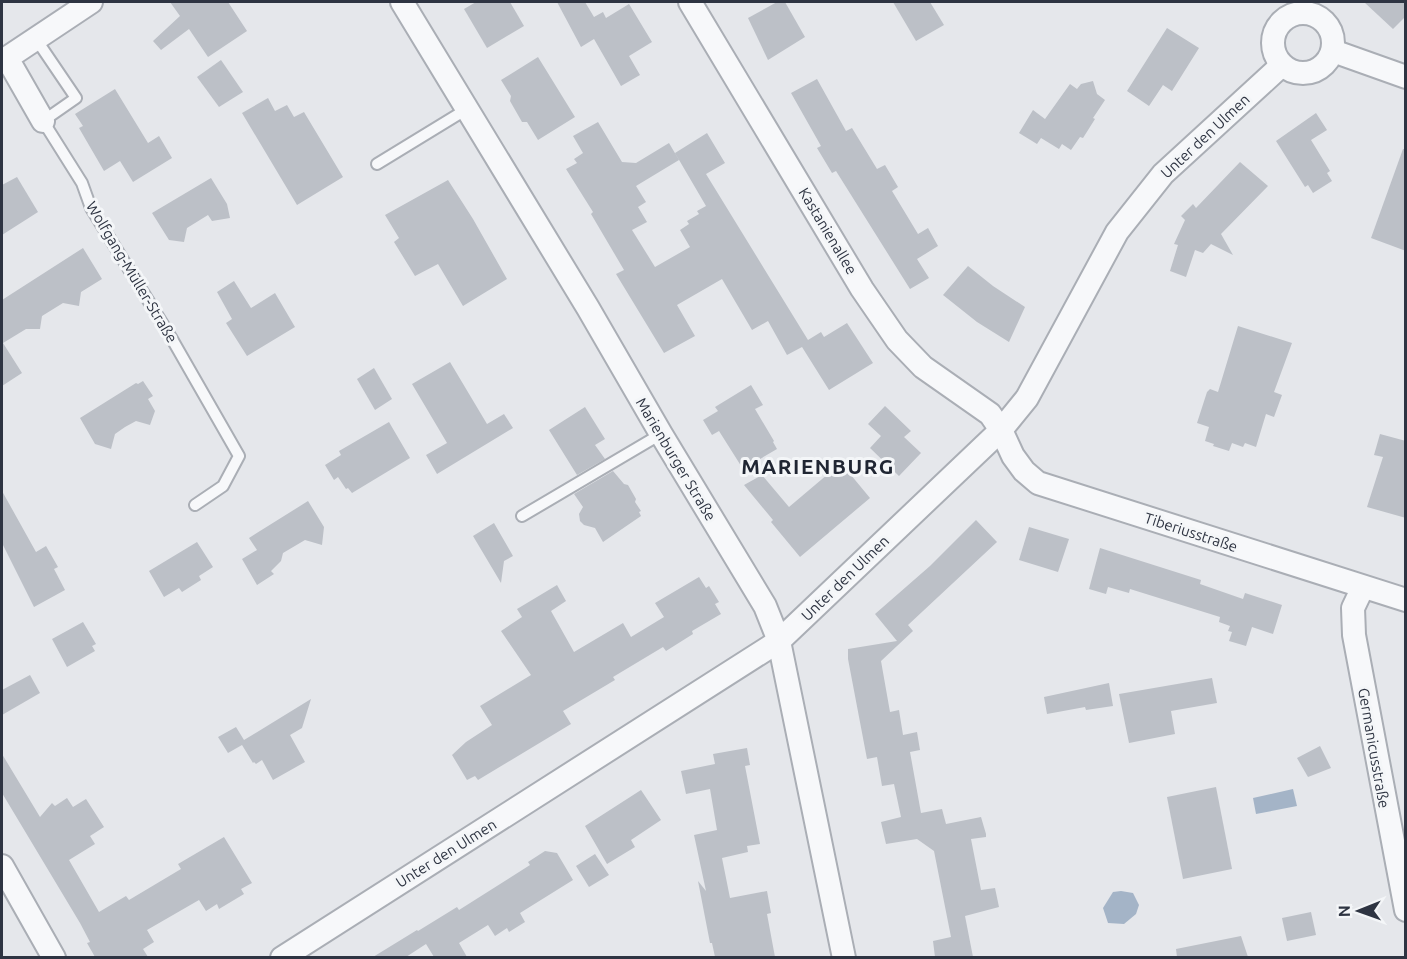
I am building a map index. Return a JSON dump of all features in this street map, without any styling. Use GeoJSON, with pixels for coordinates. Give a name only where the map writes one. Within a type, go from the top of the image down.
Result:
{"type":"FeatureCollection","features":[{"type":"Feature","properties":{"kind":"street"},"geometry":{"type":"LineString","coordinates":[[36,39],[91,2]]}},
{"type":"Feature","properties":{"kind":"street","name":"Marienburger Straße"},"geometry":{"type":"LineString","coordinates":[[402,2],[765,606],[779,641],[844,957]]}},
{"type":"Feature","properties":{"kind":"street","name":"Kastanienallee"},"geometry":{"type":"LineString","coordinates":[[690,2],[862,289],[897,340],[923,367],[990,414],[1001,430]]}},
{"type":"Feature","properties":{"kind":"street"},"geometry":{"type":"LineString","coordinates":[[1304,8],[1325,21],[1333,35],[1333,51],[1325,65],[1311,73],[1296,73],[1282,65],[1274,51],[1274,36],[1281,22],[1304,8]]}},
{"type":"Feature","properties":{"kind":"street","name":"Wolfgang-Müller-Straße"},"geometry":{"type":"LineString","coordinates":[[36,39],[7,58],[44,121]]}},
{"type":"Feature","properties":{"kind":"street"},"geometry":{"type":"LineString","coordinates":[[1333,51],[1406,77]]}},
{"type":"Feature","properties":{"kind":"street","name":"Unter den Ulmen"},"geometry":{"type":"LineString","coordinates":[[282,957],[779,641],[1001,430],[1027,398],[1117,232],[1163,174],[1282,65]]}},
{"type":"Feature","properties":{"kind":"street","name":"Tiberiusstraße"},"geometry":{"type":"LineString","coordinates":[[1001,430],[1013,456],[1024,471],[1038,483],[1406,600]]}},
{"type":"Feature","properties":{"kind":"street","name":"Germanicusstraße"},"geometry":{"type":"LineString","coordinates":[[1363,587],[1353,608],[1354,634],[1406,910]]}},
{"type":"Feature","properties":{"kind":"street"},"geometry":{"type":"LineString","coordinates":[[2,866],[54,957]]}},
{"type":"Feature","properties":{"kind":"lane"},"geometry":{"type":"LineString","coordinates":[[36,39],[76,98],[44,121]]}},
{"type":"Feature","properties":{"kind":"lane"},"geometry":{"type":"LineString","coordinates":[[377,164],[467,109]]}},
{"type":"Feature","properties":{"kind":"lane","name":"Wolfgang-Müller-Straße"},"geometry":{"type":"LineString","coordinates":[[44,121],[82,183],[91,208],[172,339],[238,456],[223,486],[195,504]]}},
{"type":"Feature","properties":{"kind":"lane"},"geometry":{"type":"LineString","coordinates":[[522,516],[661,434]]}},
{"type":"Feature","properties":{"kind":"water"},"geometry":{"type":"Polygon","coordinates":[[[1293,789],[1297,806],[1256,814],[1253,798],[1293,789]]]}},
{"type":"Feature","properties":{"kind":"water"},"geometry":{"type":"Polygon","coordinates":[[[1113,892],[1133,893],[1139,905],[1136,914],[1124,924],[1108,923],[1103,908],[1113,892]]]}},
{"type":"Feature","properties":{"kind":"building"},"geometry":{"type":"Polygon","coordinates":[[[170,2],[228,2],[247,31],[208,57],[189,29],[161,50],[153,41],[180,16],[170,2]]]}},
{"type":"Feature","properties":{"kind":"building"},"geometry":{"type":"Polygon","coordinates":[[[476,2],[510,2],[524,26],[487,48],[464,9],[476,2]]]}},
{"type":"Feature","properties":{"kind":"building"},"geometry":{"type":"Polygon","coordinates":[[[557,2],[585,2],[594,17],[603,12],[606,18],[629,4],[652,42],[629,56],[640,75],[621,86],[594,39],[581,47],[557,2]]]}},
{"type":"Feature","properties":{"kind":"building"},"geometry":{"type":"Polygon","coordinates":[[[777,2],[785,2],[805,37],[768,60],[748,18],[777,2]]]}},
{"type":"Feature","properties":{"kind":"building"},"geometry":{"type":"Polygon","coordinates":[[[893,2],[930,2],[944,25],[916,41],[893,2]]]}},
{"type":"Feature","properties":{"kind":"building"},"geometry":{"type":"Polygon","coordinates":[[[1364,2],[1406,2],[1406,16],[1393,29],[1364,2]]]}},
{"type":"Feature","properties":{"kind":"building"},"geometry":{"type":"Polygon","coordinates":[[[1167,28],[1199,48],[1172,91],[1163,85],[1149,106],[1127,91],[1167,28]]]}},
{"type":"Feature","properties":{"kind":"building"},"geometry":{"type":"Polygon","coordinates":[[[538,57],[575,117],[538,140],[527,122],[522,122],[501,80],[538,57]]]}},
{"type":"Feature","properties":{"kind":"building"},"geometry":{"type":"Polygon","coordinates":[[[221,60],[243,92],[219,107],[197,77],[221,60]]]}},
{"type":"Feature","properties":{"kind":"building"},"geometry":{"type":"Polygon","coordinates":[[[817,79],[846,131],[852,128],[877,169],[885,165],[898,187],[892,191],[918,234],[928,228],[938,246],[917,259],[929,278],[910,289],[836,171],[832,173],[817,148],[821,146],[791,93],[817,79]]]}},
{"type":"Feature","properties":{"kind":"building"},"geometry":{"type":"Polygon","coordinates":[[[1093,81],[1097,94],[1105,100],[1083,138],[1080,137],[1071,150],[1062,144],[1059,149],[1041,138],[1037,144],[1019,133],[1033,110],[1045,119],[1070,84],[1077,89],[1081,84],[1093,81]]]}},
{"type":"Feature","properties":{"kind":"building"},"geometry":{"type":"Polygon","coordinates":[[[115,89],[148,143],[159,136],[172,158],[133,182],[120,161],[104,171],[79,128],[83,126],[75,114],[115,89]]]}},
{"type":"Feature","properties":{"kind":"building"},"geometry":{"type":"Polygon","coordinates":[[[268,98],[275,111],[287,105],[294,117],[304,112],[343,177],[297,205],[242,113],[268,98]]]}},
{"type":"Feature","properties":{"kind":"building"},"geometry":{"type":"Polygon","coordinates":[[[1316,113],[1327,130],[1311,140],[1330,171],[1327,173],[1332,181],[1313,193],[1308,185],[1305,187],[1276,141],[1316,113]]]}},
{"type":"Feature","properties":{"kind":"building"},"geometry":{"type":"Polygon","coordinates":[[[598,122],[622,162],[636,163],[669,143],[679,160],[636,186],[646,202],[638,207],[647,222],[632,230],[655,267],[690,247],[680,230],[689,224],[687,221],[699,214],[697,211],[706,206],[675,153],[707,133],[725,163],[706,174],[808,340],[821,332],[824,337],[847,323],[873,363],[829,390],[802,347],[787,355],[768,321],[752,330],[722,279],[677,305],[695,336],[664,353],[616,274],[624,270],[591,214],[593,212],[566,169],[577,163],[574,159],[583,153],[573,136],[598,122]]]}},
{"type":"Feature","properties":{"kind":"building"},"geometry":{"type":"Polygon","coordinates":[[[1403,149],[1406,149],[1406,251],[1371,238],[1403,149]]]}},
{"type":"Feature","properties":{"kind":"building"},"geometry":{"type":"Polygon","coordinates":[[[1240,162],[1268,186],[1221,234],[1233,255],[1211,244],[1203,253],[1195,250],[1186,277],[1170,271],[1178,245],[1174,244],[1185,220],[1181,216],[1193,204],[1196,208],[1240,162]]]}},
{"type":"Feature","properties":{"kind":"building"},"geometry":{"type":"Polygon","coordinates":[[[17,177],[38,212],[2,235],[2,185],[17,177]]]}},
{"type":"Feature","properties":{"kind":"building"},"geometry":{"type":"Polygon","coordinates":[[[211,178],[227,204],[230,218],[212,221],[208,215],[187,228],[184,242],[169,240],[152,213],[211,178]]]}},
{"type":"Feature","properties":{"kind":"building"},"geometry":{"type":"Polygon","coordinates":[[[448,180],[507,279],[463,306],[438,264],[415,276],[394,242],[399,238],[385,215],[448,180]]]}},
{"type":"Feature","properties":{"kind":"building"},"geometry":{"type":"Polygon","coordinates":[[[83,248],[102,279],[81,292],[79,306],[63,303],[42,316],[40,329],[26,329],[3,343],[22,373],[2,386],[2,300],[83,248]]]}},
{"type":"Feature","properties":{"kind":"building"},"geometry":{"type":"Polygon","coordinates":[[[968,266],[1025,307],[1009,342],[977,322],[943,295],[968,266]]]}},
{"type":"Feature","properties":{"kind":"building"},"geometry":{"type":"Polygon","coordinates":[[[234,281],[251,308],[275,293],[295,327],[247,356],[226,323],[232,319],[217,292],[234,281]]]}},
{"type":"Feature","properties":{"kind":"building"},"geometry":{"type":"Polygon","coordinates":[[[1238,326],[1292,343],[1274,392],[1282,395],[1274,417],[1266,414],[1256,447],[1245,443],[1243,447],[1232,443],[1229,451],[1205,441],[1209,427],[1197,423],[1207,392],[1210,389],[1218,392],[1238,326]]]}},
{"type":"Feature","properties":{"kind":"building"},"geometry":{"type":"Polygon","coordinates":[[[450,362],[487,424],[504,414],[513,428],[437,474],[426,455],[447,443],[412,384],[450,362]]]}},
{"type":"Feature","properties":{"kind":"building"},"geometry":{"type":"Polygon","coordinates":[[[374,368],[392,399],[375,410],[357,379],[374,368]]]}},
{"type":"Feature","properties":{"kind":"building"},"geometry":{"type":"Polygon","coordinates":[[[143,381],[153,396],[148,399],[155,411],[150,425],[136,421],[125,427],[115,434],[111,449],[95,444],[80,418],[136,383],[143,381]]]}},
{"type":"Feature","properties":{"kind":"building"},"geometry":{"type":"Polygon","coordinates":[[[751,385],[763,405],[755,409],[777,449],[743,469],[719,431],[712,435],[703,420],[718,411],[715,407],[751,385]]]}},
{"type":"Feature","properties":{"kind":"building"},"geometry":{"type":"Polygon","coordinates":[[[885,406],[911,431],[904,437],[921,453],[899,476],[870,448],[881,436],[868,424],[885,406]]]}},
{"type":"Feature","properties":{"kind":"building"},"geometry":{"type":"Polygon","coordinates":[[[585,407],[605,439],[595,445],[605,459],[577,475],[549,430],[585,407]]]}},
{"type":"Feature","properties":{"kind":"building"},"geometry":{"type":"Polygon","coordinates":[[[389,422],[410,458],[352,493],[348,488],[346,489],[338,477],[334,480],[325,465],[341,455],[339,451],[389,422]]]}},
{"type":"Feature","properties":{"kind":"building"},"geometry":{"type":"Polygon","coordinates":[[[1380,434],[1406,441],[1406,518],[1367,507],[1383,457],[1374,455],[1380,434]]]}},
{"type":"Feature","properties":{"kind":"building"},"geometry":{"type":"Polygon","coordinates":[[[841,463],[870,498],[800,557],[744,485],[762,475],[789,507],[841,463]]]}},
{"type":"Feature","properties":{"kind":"building"},"geometry":{"type":"Polygon","coordinates":[[[613,471],[624,484],[628,485],[636,499],[635,502],[641,511],[639,512],[641,516],[603,542],[595,528],[584,525],[580,521],[579,514],[583,507],[574,494],[613,471]]]}},
{"type":"Feature","properties":{"kind":"building"},"geometry":{"type":"Polygon","coordinates":[[[2,491],[36,552],[46,546],[58,567],[54,569],[65,590],[34,607],[2,543],[2,491]]]}},
{"type":"Feature","properties":{"kind":"building"},"geometry":{"type":"Polygon","coordinates":[[[308,501],[324,527],[322,545],[305,540],[283,553],[281,561],[271,571],[274,574],[257,585],[242,559],[257,550],[249,538],[308,501]]]}},
{"type":"Feature","properties":{"kind":"building"},"geometry":{"type":"Polygon","coordinates":[[[976,520],[997,542],[908,625],[913,631],[881,661],[890,712],[899,710],[903,735],[917,732],[920,750],[910,752],[921,813],[942,809],[946,824],[981,817],[986,834],[986,837],[971,839],[981,890],[995,888],[999,907],[965,916],[973,957],[935,957],[933,941],[951,937],[934,851],[917,839],[886,844],[881,822],[901,817],[894,784],[882,786],[877,757],[867,759],[848,649],[897,641],[875,614],[930,566],[976,520]]]}},
{"type":"Feature","properties":{"kind":"building"},"geometry":{"type":"Polygon","coordinates":[[[494,523],[513,556],[504,561],[501,583],[473,536],[494,523]]]}},
{"type":"Feature","properties":{"kind":"building"},"geometry":{"type":"Polygon","coordinates":[[[1029,527],[1069,539],[1058,572],[1019,560],[1029,527]]]}},
{"type":"Feature","properties":{"kind":"building"},"geometry":{"type":"Polygon","coordinates":[[[197,542],[213,567],[199,576],[201,580],[182,592],[179,588],[164,597],[149,571],[197,542]]]}},
{"type":"Feature","properties":{"kind":"building"},"geometry":{"type":"Polygon","coordinates":[[[1100,548],[1201,580],[1200,584],[1243,599],[1245,593],[1282,605],[1273,634],[1252,627],[1246,646],[1229,641],[1232,632],[1228,631],[1230,626],[1219,622],[1220,617],[1130,589],[1129,593],[1108,587],[1106,594],[1089,589],[1100,548]]]}},
{"type":"Feature","properties":{"kind":"building"},"geometry":{"type":"Polygon","coordinates":[[[699,577],[706,588],[709,586],[719,602],[715,604],[721,614],[692,631],[693,634],[666,651],[663,647],[613,677],[615,680],[563,711],[571,724],[478,780],[475,776],[467,780],[452,755],[466,742],[492,725],[480,706],[531,675],[501,631],[522,617],[517,609],[557,585],[566,601],[551,611],[574,652],[623,623],[631,637],[664,617],[655,603],[699,577]]]}},
{"type":"Feature","properties":{"kind":"building"},"geometry":{"type":"Polygon","coordinates":[[[83,622],[96,644],[92,646],[95,651],[67,667],[52,639],[83,622]]]}},
{"type":"Feature","properties":{"kind":"building"},"geometry":{"type":"Polygon","coordinates":[[[30,675],[40,693],[2,715],[2,690],[30,675]]]}},
{"type":"Feature","properties":{"kind":"building"},"geometry":{"type":"Polygon","coordinates":[[[1212,678],[1217,703],[1171,711],[1175,734],[1129,743],[1119,694],[1212,678]]]}},
{"type":"Feature","properties":{"kind":"building"},"geometry":{"type":"Polygon","coordinates":[[[1109,683],[1113,706],[1086,710],[1085,707],[1047,714],[1044,697],[1109,683]]]}},
{"type":"Feature","properties":{"kind":"building"},"geometry":{"type":"Polygon","coordinates":[[[311,699],[302,728],[290,735],[305,762],[273,780],[262,760],[256,764],[253,763],[242,745],[228,753],[218,737],[236,727],[244,740],[311,699]]]}},
{"type":"Feature","properties":{"kind":"building"},"geometry":{"type":"Polygon","coordinates":[[[1320,746],[1331,768],[1308,777],[1297,758],[1320,746]]]}},
{"type":"Feature","properties":{"kind":"building"},"geometry":{"type":"Polygon","coordinates":[[[747,748],[750,765],[745,766],[760,844],[747,846],[748,852],[722,858],[730,898],[767,891],[771,913],[767,914],[775,957],[715,957],[712,943],[710,943],[698,881],[706,891],[694,835],[717,830],[710,789],[686,794],[681,771],[715,764],[713,754],[747,748]]]}},
{"type":"Feature","properties":{"kind":"building"},"geometry":{"type":"Polygon","coordinates":[[[2,754],[40,817],[52,803],[55,806],[67,798],[73,807],[86,799],[104,827],[90,836],[95,844],[69,860],[99,912],[126,896],[129,900],[181,869],[178,864],[224,837],[252,883],[241,889],[244,894],[219,909],[217,904],[206,911],[199,900],[147,930],[154,942],[143,949],[148,957],[95,957],[80,923],[2,793],[2,754]]]}},
{"type":"Feature","properties":{"kind":"building"},"geometry":{"type":"Polygon","coordinates":[[[1216,787],[1232,869],[1183,879],[1167,797],[1216,787]]]}},
{"type":"Feature","properties":{"kind":"building"},"geometry":{"type":"Polygon","coordinates":[[[641,790],[661,820],[631,840],[635,847],[607,864],[585,826],[641,790]]]}},
{"type":"Feature","properties":{"kind":"building"},"geometry":{"type":"Polygon","coordinates":[[[545,851],[557,853],[573,880],[520,913],[525,922],[509,932],[507,928],[495,936],[488,925],[459,943],[467,957],[434,957],[426,944],[406,957],[373,957],[457,907],[459,910],[530,865],[528,862],[545,851]]]}},
{"type":"Feature","properties":{"kind":"building"},"geometry":{"type":"Polygon","coordinates":[[[595,854],[609,875],[589,887],[576,866],[595,854]]]}},
{"type":"Feature","properties":{"kind":"building"},"geometry":{"type":"Polygon","coordinates":[[[1311,912],[1316,935],[1287,941],[1282,918],[1311,912]]]}},
{"type":"Feature","properties":{"kind":"building"},"geometry":{"type":"Polygon","coordinates":[[[1241,936],[1248,957],[1177,957],[1176,949],[1241,936]]]}},
{"type":"Feature","properties":{"kind":"district","name":"MARIENBURG"},"geometry":{"type":"Point","coordinates":[818,466]}}]}
